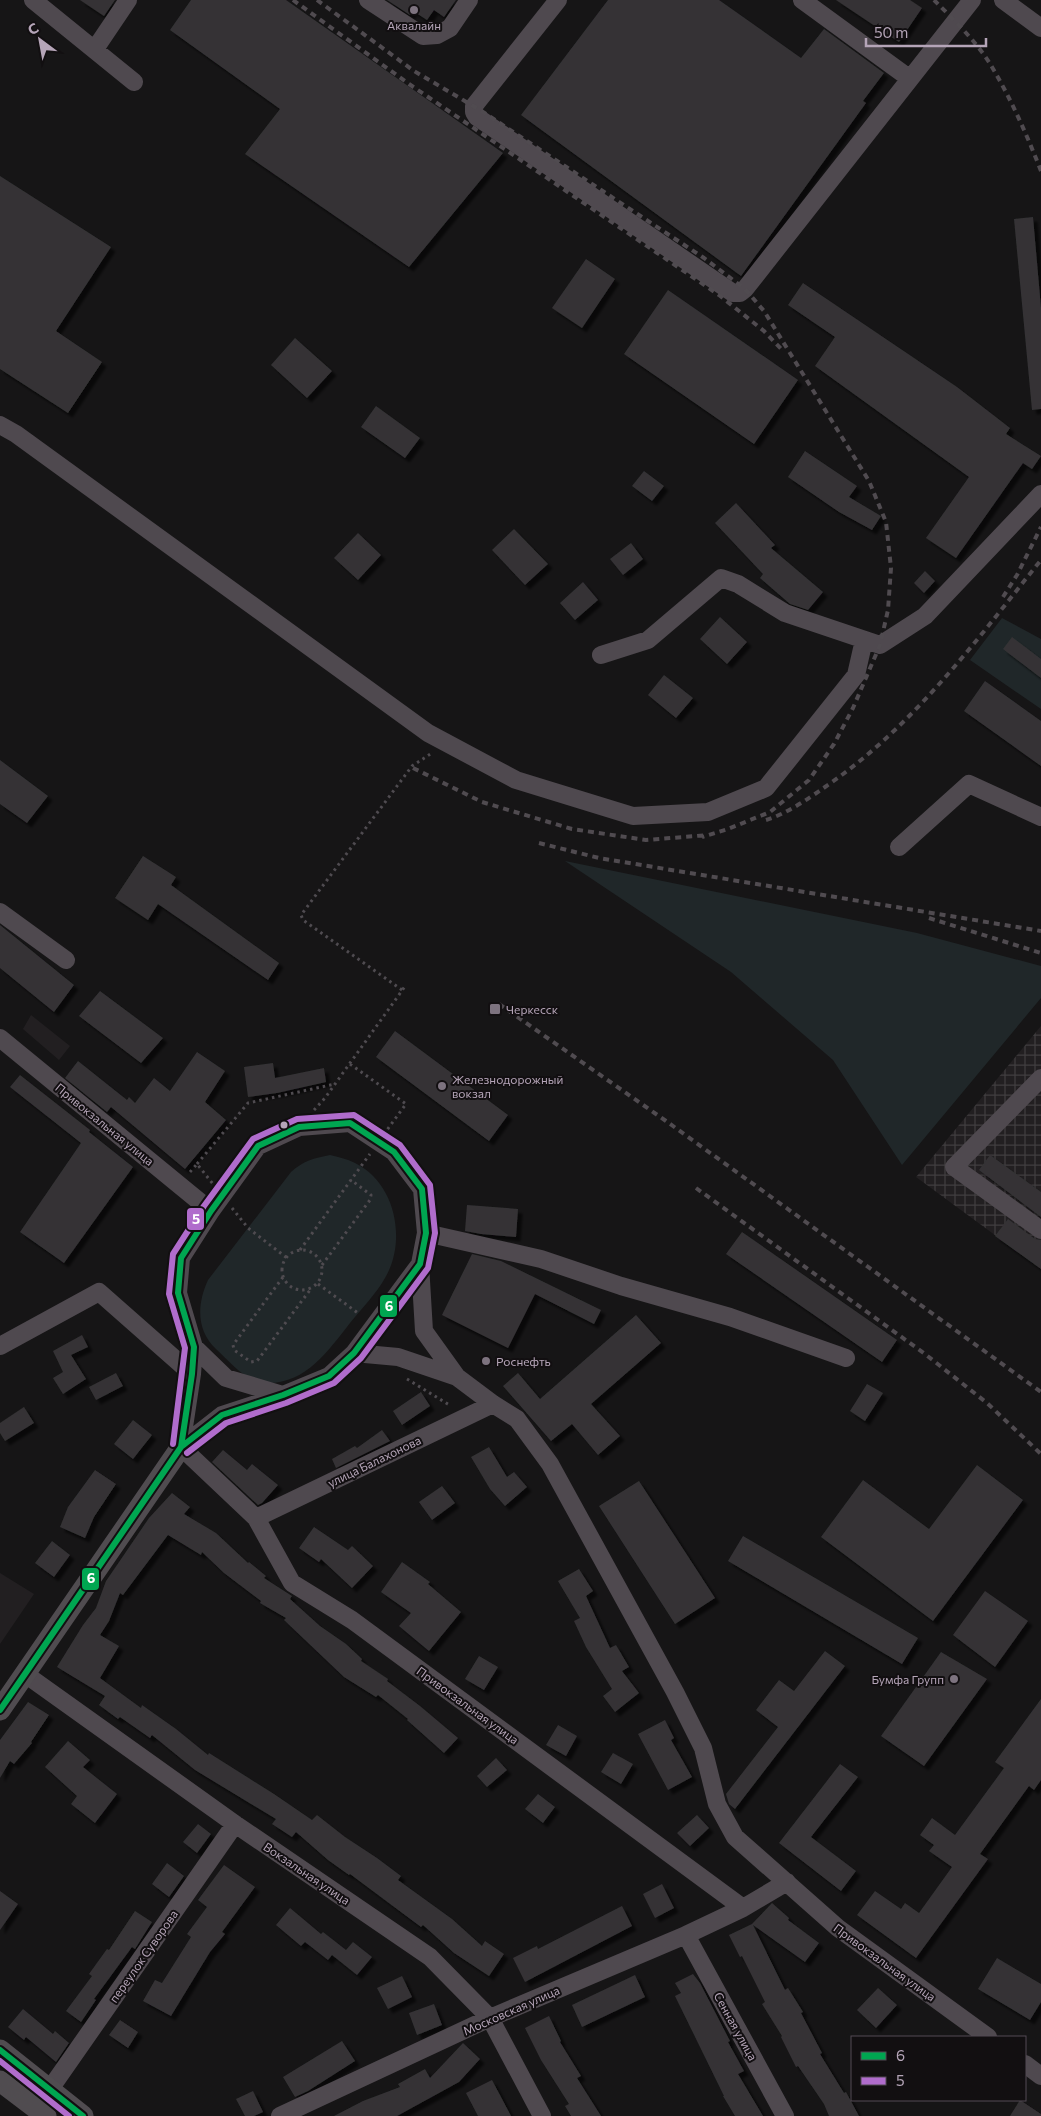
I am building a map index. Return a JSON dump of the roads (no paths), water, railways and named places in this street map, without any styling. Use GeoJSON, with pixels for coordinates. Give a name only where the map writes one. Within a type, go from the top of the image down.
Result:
{"type":"FeatureCollection","features":[{"type":"Feature","properties":{"kind":"main road"},"geometry":{"type":"LineString","coordinates":[[0,1710],[181,1447]]}},
{"type":"Feature","properties":{"kind":"main road"},"geometry":{"type":"LineString","coordinates":[[0,2050],[83,2116]]}},
{"type":"Feature","properties":{"kind":"main road"},"geometry":{"type":"LineString","coordinates":[[0,2081],[46,2116]]}},
{"type":"Feature","properties":{"kind":"street"},"geometry":{"type":"LineString","coordinates":[[33,0],[134,82]]}},
{"type":"Feature","properties":{"kind":"street"},"geometry":{"type":"LineString","coordinates":[[95,50],[128,0]]}},
{"type":"Feature","properties":{"kind":"street"},"geometry":{"type":"LineString","coordinates":[[368,0],[423,36],[437,35],[450,28],[469,0]]}},
{"type":"Feature","properties":{"kind":"street"},"geometry":{"type":"LineString","coordinates":[[558,0],[474,106],[474,112],[477,117],[733,293],[740,293],[745,289],[972,0]]}},
{"type":"Feature","properties":{"kind":"street"},"geometry":{"type":"LineString","coordinates":[[802,0],[909,78]]}},
{"type":"Feature","properties":{"kind":"street"},"geometry":{"type":"LineString","coordinates":[[1003,0],[1041,28]]}},
{"type":"Feature","properties":{"kind":"street"},"geometry":{"type":"LineString","coordinates":[[0,425],[16,434],[428,733],[516,780],[633,816],[708,812],[766,788],[856,675],[864,640]]}},
{"type":"Feature","properties":{"kind":"street"},"geometry":{"type":"LineString","coordinates":[[601,655],[648,640],[720,578],[738,584],[785,613],[880,645],[925,616],[1041,494]]}},
{"type":"Feature","properties":{"kind":"street"},"geometry":{"type":"LineString","coordinates":[[899,846],[969,784],[1041,816]]}},
{"type":"Feature","properties":{"kind":"street"},"geometry":{"type":"LineString","coordinates":[[0,912],[66,960]]}},
{"type":"Feature","properties":{"kind":"street","name":"Привокзальная улица"},"geometry":{"type":"LineString","coordinates":[[0,1038],[210,1211]]}},
{"type":"Feature","properties":{"kind":"street"},"geometry":{"type":"LineString","coordinates":[[1041,1078],[954,1167],[1041,1230]]}},
{"type":"Feature","properties":{"kind":"street"},"geometry":{"type":"LineString","coordinates":[[350,1124],[394,1152],[422,1189],[426,1233],[420,1264],[354,1353],[329,1376],[283,1395],[222,1415],[181,1447],[194,1347],[178,1293],[181,1258],[210,1211],[258,1146],[298,1127],[350,1124]]}},
{"type":"Feature","properties":{"kind":"street"},"geometry":{"type":"LineString","coordinates":[[426,1233],[541,1258],[621,1286],[730,1317],[846,1358]]}},
{"type":"Feature","properties":{"kind":"street","name":"Привокзальная улица"},"geometry":{"type":"LineString","coordinates":[[420,1264],[424,1330],[457,1377]]}},
{"type":"Feature","properties":{"kind":"street"},"geometry":{"type":"LineString","coordinates":[[0,1346],[99,1292],[192,1374]]}},
{"type":"Feature","properties":{"kind":"street"},"geometry":{"type":"LineString","coordinates":[[194,1347],[226,1378],[283,1395]]}},
{"type":"Feature","properties":{"kind":"street","name":"Привокзальная улица"},"geometry":{"type":"LineString","coordinates":[[354,1353],[398,1356],[457,1377],[517,1419],[550,1464],[675,1692],[703,1748],[717,1804],[735,1837],[838,1928],[987,2036]]}},
{"type":"Feature","properties":{"kind":"street","name":"улица Балахонова"},"geometry":{"type":"LineString","coordinates":[[256,1518],[493,1404]]}},
{"type":"Feature","properties":{"kind":"street","name":"Привокзальная улица"},"geometry":{"type":"LineString","coordinates":[[181,1447],[256,1518],[292,1583],[352,1620],[743,1908]]}},
{"type":"Feature","properties":{"kind":"street","name":"Вокзальная улица"},"geometry":{"type":"LineString","coordinates":[[25,1674],[235,1824],[430,1957],[490,2018],[542,2116]]}},
{"type":"Feature","properties":{"kind":"street","name":"переулок Суворова"},"geometry":{"type":"LineString","coordinates":[[50,2089],[235,1824]]}},
{"type":"Feature","properties":{"kind":"street"},"geometry":{"type":"LineString","coordinates":[[743,1908],[787,1882]]}},
{"type":"Feature","properties":{"kind":"street","name":"Московская улица"},"geometry":{"type":"LineString","coordinates":[[280,2116],[490,2018],[686,1935],[743,1908]]}},
{"type":"Feature","properties":{"kind":"street","name":"Сенная улица"},"geometry":{"type":"LineString","coordinates":[[686,1935],[785,2116]]}},
{"type":"Feature","properties":{"kind":"street"},"geometry":{"type":"LineString","coordinates":[[1026,2065],[1041,2076]]}},
{"type":"Feature","properties":{"kind":"railway"},"geometry":{"type":"LineString","coordinates":[[293,0],[409,84],[719,295],[764,331],[784,352]]}},
{"type":"Feature","properties":{"kind":"railway"},"geometry":{"type":"LineString","coordinates":[[317,0],[414,71],[480,110],[704,258],[745,289],[764,311],[869,481],[886,522],[891,568],[888,610],[880,645],[853,708],[834,744],[809,780],[770,812],[702,837]]}},
{"type":"Feature","properties":{"kind":"railway"},"geometry":{"type":"LineString","coordinates":[[934,0],[973,40],[992,67],[1006,92],[1041,171]]}},
{"type":"Feature","properties":{"kind":"railway"},"geometry":{"type":"LineString","coordinates":[[1003,597],[1017,575],[1041,527]]}},
{"type":"Feature","properties":{"kind":"railway"},"geometry":{"type":"LineString","coordinates":[[766,820],[789,810],[818,792],[887,738],[967,652],[1041,560]]}},
{"type":"Feature","properties":{"kind":"railway"},"geometry":{"type":"LineString","coordinates":[[413,768],[482,802],[572,829],[646,840],[708,835]]}},
{"type":"Feature","properties":{"kind":"railway"},"geometry":{"type":"LineString","coordinates":[[539,843],[599,858],[1041,931]]}},
{"type":"Feature","properties":{"kind":"railway"},"geometry":{"type":"LineString","coordinates":[[929,918],[1041,953]]}},
{"type":"Feature","properties":{"kind":"railway"},"geometry":{"type":"LineString","coordinates":[[499,1004],[666,1121],[1041,1392]]}},
{"type":"Feature","properties":{"kind":"railway"},"geometry":{"type":"LineString","coordinates":[[696,1188],[925,1354],[987,1403],[1041,1454]]}},
{"type":"Feature","properties":{"kind":"place","name":"Аквалайн"},"geometry":{"type":"Point","coordinates":[414,10]}},
{"type":"Feature","properties":{"kind":"place","name":"Черкесск"},"geometry":{"type":"Point","coordinates":[495,1009]}},
{"type":"Feature","properties":{"kind":"place","name":"Железнодорожный вокзал"},"geometry":{"type":"Point","coordinates":[442,1086]}},
{"type":"Feature","properties":{"kind":"place","name":"Роснефть"},"geometry":{"type":"Point","coordinates":[486,1361]}},
{"type":"Feature","properties":{"kind":"place","name":"Бумфа Групп"},"geometry":{"type":"Point","coordinates":[954,1679]}}]}
